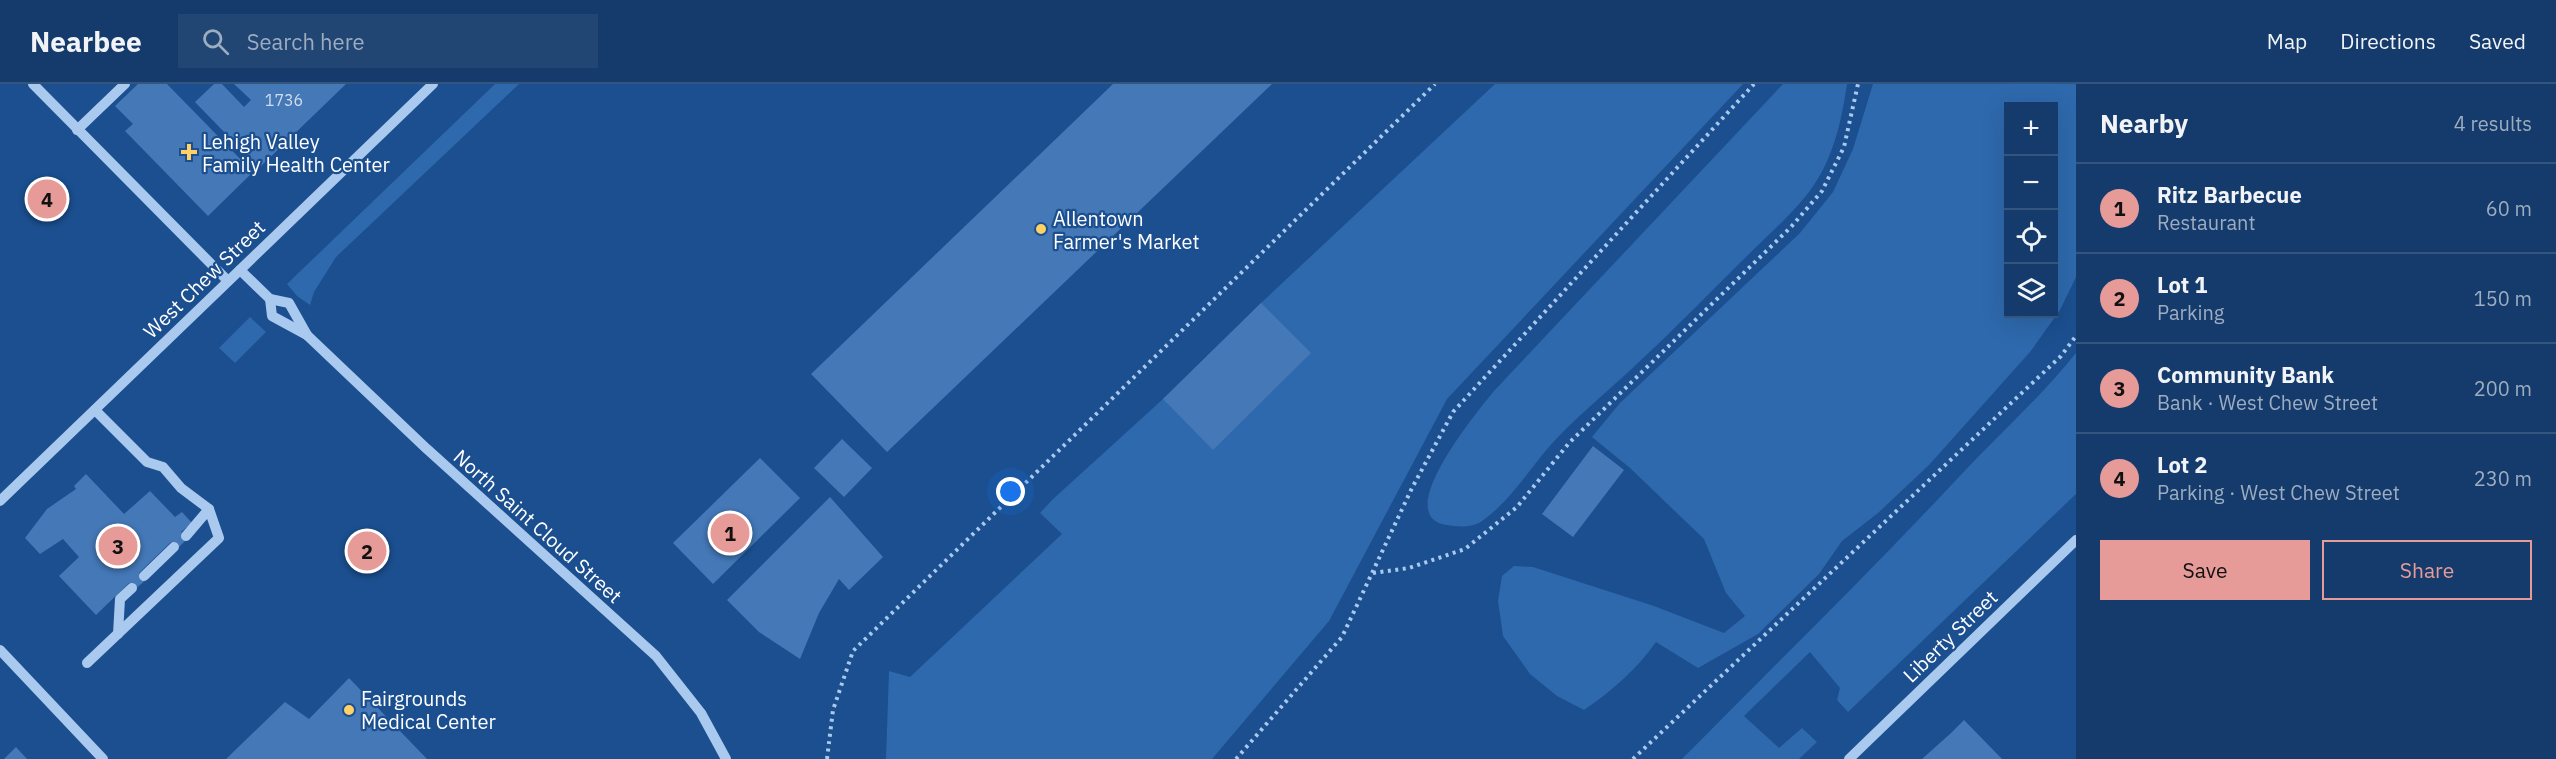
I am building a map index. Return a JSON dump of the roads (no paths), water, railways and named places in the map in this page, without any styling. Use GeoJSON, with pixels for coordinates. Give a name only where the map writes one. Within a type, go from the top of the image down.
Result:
{"type":"FeatureCollection","features":[{"type":"Feature","properties":{"kind":"street"},"geometry":{"type":"LineString","coordinates":[[33,84],[228,281]]}},
{"type":"Feature","properties":{"kind":"street"},"geometry":{"type":"LineString","coordinates":[[77,130],[125,84]]}},
{"type":"Feature","properties":{"kind":"street","name":"West Chew Street"},"geometry":{"type":"LineString","coordinates":[[0,501],[433,84]]}},
{"type":"Feature","properties":{"kind":"street","name":"North Saint Cloud Street"},"geometry":{"type":"LineString","coordinates":[[240,270],[270,299],[289,303],[308,335],[427,449],[656,656],[701,713],[726,759]]}},
{"type":"Feature","properties":{"kind":"street","name":"North Saint Cloud Street"},"geometry":{"type":"LineString","coordinates":[[270,299],[272,316],[308,335]]}},
{"type":"Feature","properties":{"kind":"street"},"geometry":{"type":"LineString","coordinates":[[87,663],[219,538],[209,509],[181,488],[163,467],[147,462],[95,410]]}},
{"type":"Feature","properties":{"kind":"street"},"geometry":{"type":"LineString","coordinates":[[186,536],[209,509]]}},
{"type":"Feature","properties":{"kind":"street","name":"Liberty Street"},"geometry":{"type":"LineString","coordinates":[[1854,757],[2076,540]]}},
{"type":"Feature","properties":{"kind":"street"},"geometry":{"type":"LineString","coordinates":[[144,576],[174,547]]}},
{"type":"Feature","properties":{"kind":"street"},"geometry":{"type":"LineString","coordinates":[[118,634],[120,599],[132,588]]}},
{"type":"Feature","properties":{"kind":"street"},"geometry":{"type":"LineString","coordinates":[[0,650],[103,759]]}},
{"type":"Feature","properties":{"kind":"place","name":"Lehigh Valley Family Health Center"},"geometry":{"type":"Point","coordinates":[189,152]}},
{"type":"Feature","properties":{"kind":"place","name":"Lot 2"},"geometry":{"type":"Point","coordinates":[47,199]}},
{"type":"Feature","properties":{"kind":"place","name":"Allentown Farmer's Market"},"geometry":{"type":"Point","coordinates":[1041,229]}},
{"type":"Feature","properties":{"kind":"place","name":"Ritz Barbecue"},"geometry":{"type":"Point","coordinates":[730,533]}},
{"type":"Feature","properties":{"kind":"place","name":"Community Bank"},"geometry":{"type":"Point","coordinates":[118,546]}},
{"type":"Feature","properties":{"kind":"place","name":"Lot 1"},"geometry":{"type":"Point","coordinates":[367,551]}},
{"type":"Feature","properties":{"kind":"place","name":"Fairgrounds Medical Center"},"geometry":{"type":"Point","coordinates":[349,710]}}]}
